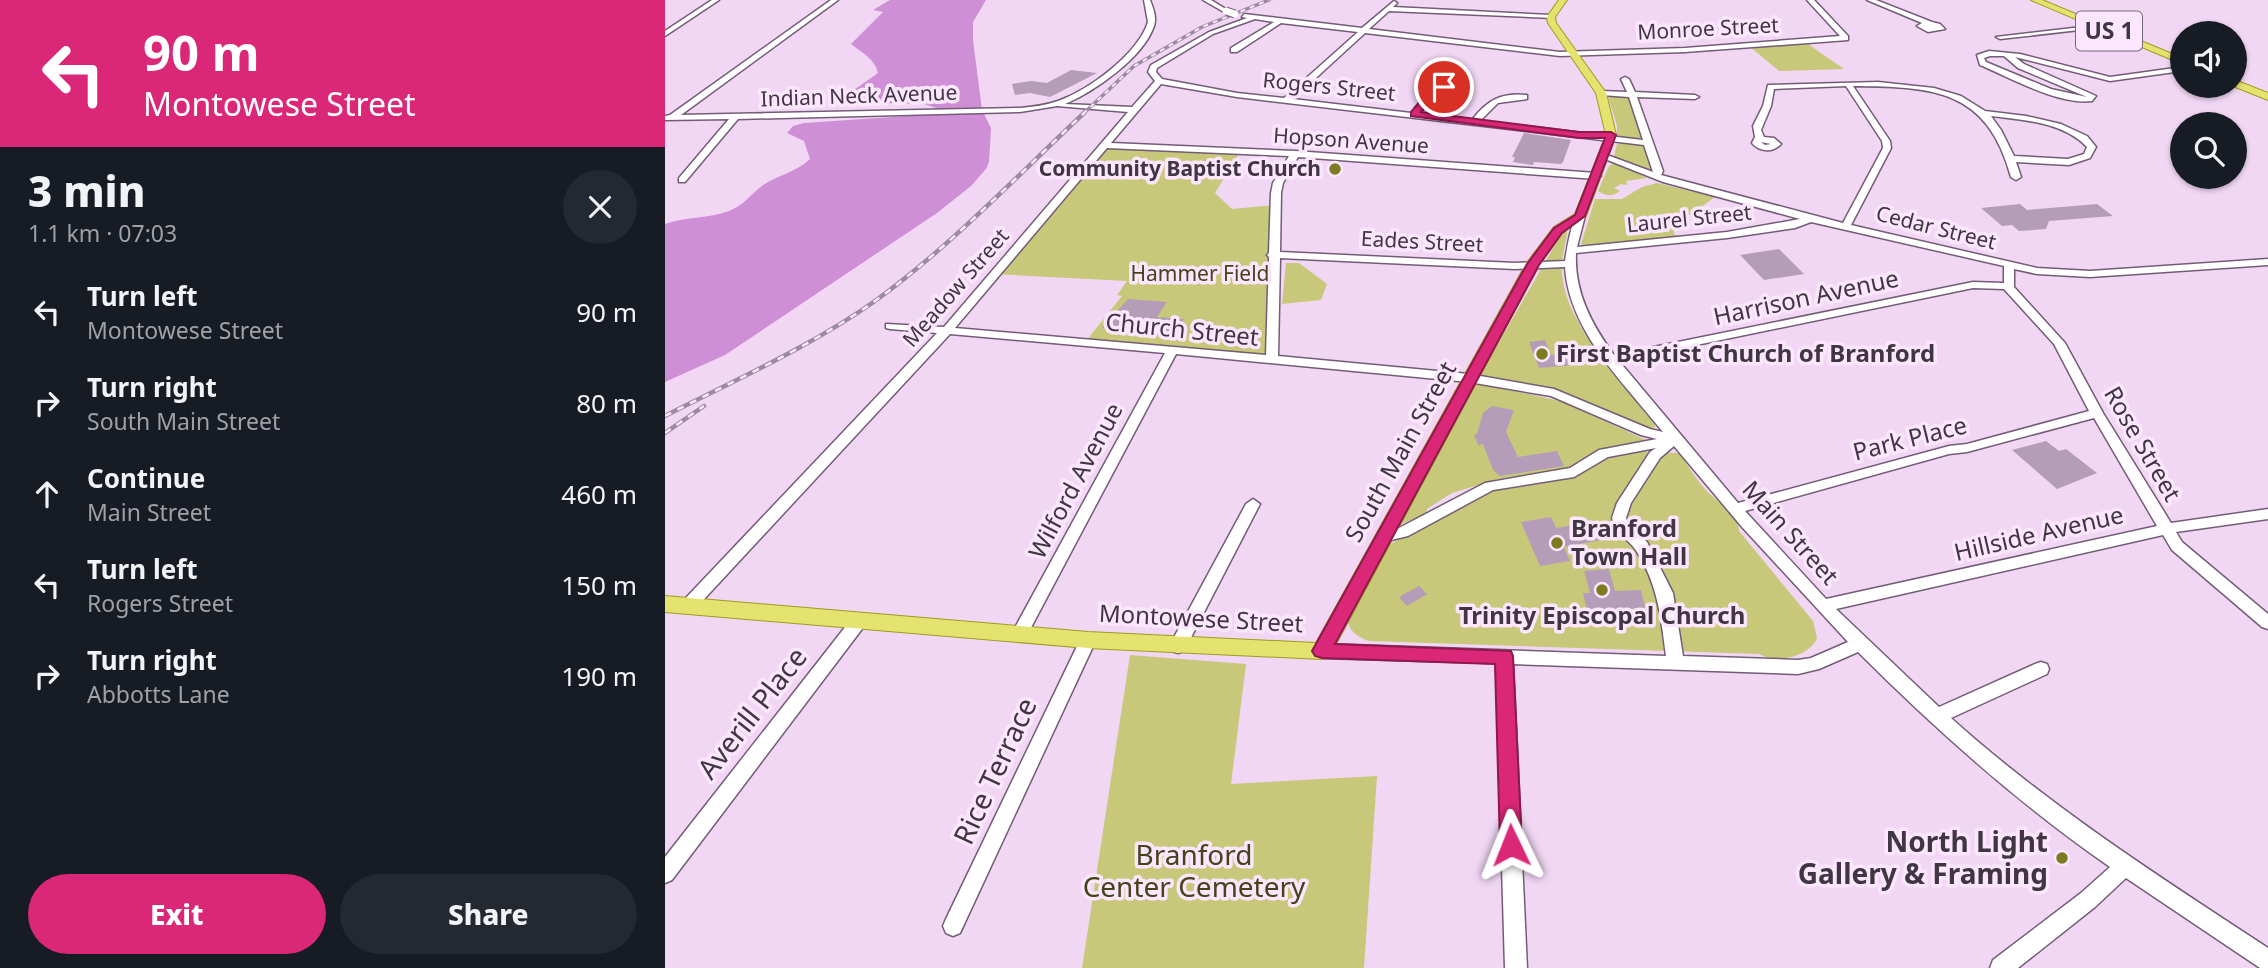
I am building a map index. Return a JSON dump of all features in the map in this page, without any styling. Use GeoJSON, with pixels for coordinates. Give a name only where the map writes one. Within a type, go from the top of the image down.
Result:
{"type":"FeatureCollection","features":[{"type":"Feature","properties":{"kind":"main road"},"geometry":{"type":"LineString","coordinates":[[1563,0],[1551,17],[1556,29],[1601,93],[1610,138]]}},
{"type":"Feature","properties":{"kind":"main road","name":"US 1"},"geometry":{"type":"LineString","coordinates":[[2035,0],[2170,56]]}},
{"type":"Feature","properties":{"kind":"main road"},"geometry":{"type":"LineString","coordinates":[[2247,88],[2268,97]]}},
{"type":"Feature","properties":{"kind":"main road","name":"Main Street"},"geometry":{"type":"LineString","coordinates":[[1580,216],[1610,138]]}},
{"type":"Feature","properties":{"kind":"main road","name":"South Main Street"},"geometry":{"type":"LineString","coordinates":[[1322,651],[1533,264],[1558,230],[1580,216]]}},
{"type":"Feature","properties":{"kind":"main road","name":"Montowese Street"},"geometry":{"type":"LineString","coordinates":[[665,604],[1088,640],[1322,651]]}},
{"type":"Feature","properties":{"kind":"street"},"geometry":{"type":"LineString","coordinates":[[665,34],[716,0]]}},
{"type":"Feature","properties":{"kind":"street"},"geometry":{"type":"LineString","coordinates":[[669,118],[835,0]]}},
{"type":"Feature","properties":{"kind":"street","name":"Indian Neck Avenue"},"geometry":{"type":"LineString","coordinates":[[1053,105],[1086,91],[1139,45],[1149,31],[1152,19],[1147,0]]}},
{"type":"Feature","properties":{"kind":"street","name":"Monroe Street"},"geometry":{"type":"LineString","coordinates":[[1206,0],[1226,11],[1252,19],[1539,52],[1573,53],[1685,50],[1845,38],[1810,0]]}},
{"type":"Feature","properties":{"kind":"street"},"geometry":{"type":"LineString","coordinates":[[1286,101],[1398,0]]}},
{"type":"Feature","properties":{"kind":"street"},"geometry":{"type":"LineString","coordinates":[[1870,0],[1930,24]]}},
{"type":"Feature","properties":{"kind":"street"},"geometry":{"type":"LineString","coordinates":[[1388,9],[1551,17]]}},
{"type":"Feature","properties":{"kind":"street","name":"Meadow Street"},"geometry":{"type":"LineString","coordinates":[[688,606],[947,330],[1159,80],[1152,72],[1157,65],[1211,33],[1252,19]]}},
{"type":"Feature","properties":{"kind":"street"},"geometry":{"type":"LineString","coordinates":[[1234,50],[1278,22]]}},
{"type":"Feature","properties":{"kind":"street"},"geometry":{"type":"LineString","coordinates":[[2000,37],[2097,26]]}},
{"type":"Feature","properties":{"kind":"street"},"geometry":{"type":"LineString","coordinates":[[2006,54],[2010,60],[2042,76],[2092,96],[2089,99],[2068,98],[2021,81],[1983,63],[1980,57],[1986,54],[2006,54],[2109,79],[2170,71]]}},
{"type":"Feature","properties":{"kind":"street"},"geometry":{"type":"LineString","coordinates":[[2021,81],[2042,76]]}},
{"type":"Feature","properties":{"kind":"street"},"geometry":{"type":"LineString","coordinates":[[1625,79],[1641,114],[1647,144],[1658,171],[1655,176]]}},
{"type":"Feature","properties":{"kind":"street","name":"Rogers Street"},"geometry":{"type":"LineString","coordinates":[[1159,80],[1286,101],[1414,114],[1647,144]]}},
{"type":"Feature","properties":{"kind":"street"},"geometry":{"type":"LineString","coordinates":[[1846,226],[1887,148],[1886,141],[1848,84]]}},
{"type":"Feature","properties":{"kind":"street"},"geometry":{"type":"LineString","coordinates":[[1761,139],[1756,133],[1756,127],[1767,107],[1771,87],[1848,84],[1913,88],[1963,100],[1983,113],[2002,136],[2016,177]]}},
{"type":"Feature","properties":{"kind":"street"},"geometry":{"type":"LineString","coordinates":[[1601,93],[1695,97]]}},
{"type":"Feature","properties":{"kind":"street"},"geometry":{"type":"LineString","coordinates":[[1414,114],[1430,95]]}},
{"type":"Feature","properties":{"kind":"street"},"geometry":{"type":"LineString","coordinates":[[1475,122],[1492,102],[1504,97],[1524,97]]}},
{"type":"Feature","properties":{"kind":"street","name":"Indian Neck Avenue"},"geometry":{"type":"LineString","coordinates":[[669,118],[998,110],[1053,105],[1134,110]]}},
{"type":"Feature","properties":{"kind":"street"},"geometry":{"type":"LineString","coordinates":[[1983,113],[2026,118],[2068,130],[2087,139],[2092,150],[2081,160],[2069,162],[2011,159]]}},
{"type":"Feature","properties":{"kind":"street"},"geometry":{"type":"LineString","coordinates":[[682,180],[735,117]]}},
{"type":"Feature","properties":{"kind":"street","name":"Hopson Avenue"},"geometry":{"type":"LineString","coordinates":[[1103,145],[1296,154],[1596,176]]}},
{"type":"Feature","properties":{"kind":"street"},"geometry":{"type":"LineString","coordinates":[[1272,359],[1272,255],[1278,183],[1296,154]]}},
{"type":"Feature","properties":{"kind":"street","name":"Cedar Street"},"geometry":{"type":"LineString","coordinates":[[1604,157],[1655,176],[1810,219],[2009,266],[2076,274],[2268,262]]}},
{"type":"Feature","properties":{"kind":"street","name":"Main Street"},"geometry":{"type":"LineString","coordinates":[[1580,216],[1570,257],[1574,290],[1582,312],[1612,359],[1675,439],[1822,606],[1859,645],[1937,717],[2045,807],[2125,866],[2268,960]]}},
{"type":"Feature","properties":{"kind":"street","name":"Laurel Street"},"geometry":{"type":"LineString","coordinates":[[1570,257],[1795,225],[1810,219]]}},
{"type":"Feature","properties":{"kind":"street","name":"Eades Street"},"geometry":{"type":"LineString","coordinates":[[1272,255],[1533,264],[1570,257]]}},
{"type":"Feature","properties":{"kind":"street"},"geometry":{"type":"LineString","coordinates":[[2008,286],[2009,266]]}},
{"type":"Feature","properties":{"kind":"street","name":"Harrison Avenue"},"geometry":{"type":"LineString","coordinates":[[1612,359],[1973,285],[2008,286]]}},
{"type":"Feature","properties":{"kind":"street","name":"Rose Street"},"geometry":{"type":"LineString","coordinates":[[2008,286],[2059,343],[2165,529],[2190,558],[2268,623]]}},
{"type":"Feature","properties":{"kind":"street","name":"Church Street"},"geometry":{"type":"LineString","coordinates":[[890,327],[1469,378],[1550,392],[1646,432],[1675,439]]}},
{"type":"Feature","properties":{"kind":"street","name":"Wilford Avenue"},"geometry":{"type":"LineString","coordinates":[[1020,633],[1172,350]]}},
{"type":"Feature","properties":{"kind":"street","name":"Park Place"},"geometry":{"type":"LineString","coordinates":[[1735,509],[1949,450],[1967,448],[2097,413]]}},
{"type":"Feature","properties":{"kind":"street"},"geometry":{"type":"LineString","coordinates":[[1383,537],[1403,532],[1485,488],[1574,472],[1604,453],[1675,439]]}},
{"type":"Feature","properties":{"kind":"street"},"geometry":{"type":"LineString","coordinates":[[1675,439],[1655,455],[1622,506],[1619,519],[1622,530],[1637,541],[1647,555],[1665,593],[1675,662]]}},
{"type":"Feature","properties":{"kind":"street"},"geometry":{"type":"LineString","coordinates":[[1178,646],[1253,504]]}},
{"type":"Feature","properties":{"kind":"street","name":"Hillside Avenue"},"geometry":{"type":"LineString","coordinates":[[1822,606],[2165,529],[2268,514]]}},
{"type":"Feature","properties":{"kind":"street","name":"Averill Place"},"geometry":{"type":"LineString","coordinates":[[665,873],[859,621]]}},
{"type":"Feature","properties":{"kind":"street","name":"Rice Terrace"},"geometry":{"type":"LineString","coordinates":[[953,926],[1088,640]]}},
{"type":"Feature","properties":{"kind":"street","name":"Montowese Street"},"geometry":{"type":"LineString","coordinates":[[1322,651],[1804,666],[1859,645]]}},
{"type":"Feature","properties":{"kind":"street"},"geometry":{"type":"LineString","coordinates":[[1504,656],[1516,968]]}},
{"type":"Feature","properties":{"kind":"street"},"geometry":{"type":"LineString","coordinates":[[1937,717],[2041,669]]}},
{"type":"Feature","properties":{"kind":"street"},"geometry":{"type":"LineString","coordinates":[[2001,968],[2088,900],[2125,866]]}},
{"type":"Feature","properties":{"kind":"green space"},"geometry":{"type":"Polygon","coordinates":[[[1805,42],[1844,69],[1779,71],[1749,46],[1805,42]]]}},
{"type":"Feature","properties":{"kind":"green space"},"geometry":{"type":"Polygon","coordinates":[[[1608,96],[1630,97],[1643,140],[1617,138],[1617,126],[1608,96]]]}},
{"type":"Feature","properties":{"kind":"green space"},"geometry":{"type":"Polygon","coordinates":[[[1617,144],[1646,146],[1653,172],[1614,157],[1617,144]]]}},
{"type":"Feature","properties":{"kind":"green space","name":"Hammer Field"},"geometry":{"type":"Polygon","coordinates":[[[1103,145],[1240,152],[1215,193],[1232,209],[1275,205],[1272,359],[1086,341],[1122,296],[1117,295],[1127,281],[994,274],[1103,145]]]}},
{"type":"Feature","properties":{"kind":"green space"},"geometry":{"type":"Polygon","coordinates":[[[1613,164],[1647,178],[1626,181],[1628,185],[1621,184],[1614,188],[1620,191],[1617,193],[1603,194],[1598,191],[1609,166],[1613,164]]]}},
{"type":"Feature","properties":{"kind":"green space"},"geometry":{"type":"Polygon","coordinates":[[[1657,183],[1715,197],[1690,215],[1674,219],[1674,234],[1681,237],[1587,246],[1581,244],[1595,199],[1622,199],[1642,187],[1657,183]]]}},
{"type":"Feature","properties":{"kind":"green space"},"geometry":{"type":"Polygon","coordinates":[[[1567,230],[1562,277],[1571,307],[1596,349],[1616,372],[1615,376],[1647,415],[1655,419],[1655,427],[1648,429],[1573,397],[1480,375],[1563,231],[1567,230]]]}},
{"type":"Feature","properties":{"kind":"green space"},"geometry":{"type":"Polygon","coordinates":[[[1286,263],[1299,263],[1327,284],[1321,300],[1282,304],[1286,263]]]}},
{"type":"Feature","properties":{"kind":"green space"},"geometry":{"type":"Polygon","coordinates":[[[1479,383],[1560,401],[1646,440],[1608,447],[1592,454],[1573,469],[1498,479],[1452,493],[1427,509],[1426,514],[1399,523],[1473,385],[1479,383]]]}},
{"type":"Feature","properties":{"kind":"green space"},"geometry":{"type":"Polygon","coordinates":[[[1642,452],[1681,453],[1709,494],[1731,513],[1739,531],[1813,621],[1817,638],[1813,645],[1792,657],[1775,658],[1759,654],[1369,641],[1350,628],[1348,620],[1385,547],[1492,491],[1575,477],[1609,458],[1642,452]]]}},
{"type":"Feature","properties":{"kind":"green space","name":"Branford Center Cemetery"},"geometry":{"type":"Polygon","coordinates":[[[1130,655],[1246,664],[1231,784],[1377,776],[1364,968],[1082,968],[1130,655]]]}},
{"type":"Feature","properties":{"kind":"shaded area"},"geometry":{"type":"Polygon","coordinates":[[[890,0],[986,0],[973,22],[973,40],[982,110],[991,128],[989,162],[986,169],[971,186],[937,213],[725,355],[665,382],[665,224],[734,209],[763,185],[805,163],[810,159],[804,141],[787,133],[793,126],[936,114],[936,108],[924,104],[843,102],[844,97],[878,73],[871,60],[851,44],[883,12],[873,10],[890,0]]]}},
{"type":"Feature","properties":{"kind":"building"},"geometry":{"type":"Polygon","coordinates":[[[1071,70],[1097,73],[1050,97],[1030,93],[1015,95],[1012,84],[1031,81],[1047,83],[1071,70]]]}},
{"type":"Feature","properties":{"kind":"building"},"geometry":{"type":"Polygon","coordinates":[[[1524,133],[1571,140],[1563,162],[1534,162],[1533,165],[1513,162],[1515,157],[1512,157],[1524,133]]]}},
{"type":"Feature","properties":{"kind":"building"},"geometry":{"type":"Polygon","coordinates":[[[2020,204],[2027,210],[2097,204],[2113,216],[2049,221],[2046,229],[2019,231],[2012,225],[2002,226],[1981,208],[2020,204]]]}},
{"type":"Feature","properties":{"kind":"building"},"geometry":{"type":"Polygon","coordinates":[[[1779,249],[1804,274],[1764,280],[1740,255],[1779,249]]]}},
{"type":"Feature","properties":{"kind":"building"},"geometry":{"type":"Polygon","coordinates":[[[1128,299],[1167,302],[1157,317],[1184,319],[1174,334],[1102,328],[1128,299]]]}},
{"type":"Feature","properties":{"kind":"building","name":"First Baptist Church of Branford"},"geometry":{"type":"Polygon","coordinates":[[[1545,340],[1551,355],[1578,352],[1583,364],[1539,368],[1529,342],[1545,340]]]}},
{"type":"Feature","properties":{"kind":"building"},"geometry":{"type":"Polygon","coordinates":[[[1492,406],[1514,410],[1506,432],[1518,457],[1557,451],[1564,466],[1500,476],[1493,470],[1483,444],[1478,445],[1474,435],[1477,434],[1483,413],[1492,406]]]}},
{"type":"Feature","properties":{"kind":"building"},"geometry":{"type":"Polygon","coordinates":[[[2046,441],[2059,451],[2066,449],[2097,473],[2057,489],[2012,450],[2046,441]]]}},
{"type":"Feature","properties":{"kind":"building","name":"Branford Town Hall"},"geometry":{"type":"Polygon","coordinates":[[[1551,517],[1556,528],[1597,521],[1606,539],[1564,547],[1570,561],[1540,566],[1521,522],[1551,517]]]}},
{"type":"Feature","properties":{"kind":"building","name":"Trinity Episcopal Church"},"geometry":{"type":"Polygon","coordinates":[[[1609,569],[1615,591],[1641,590],[1645,608],[1587,611],[1583,593],[1590,593],[1584,571],[1609,569]]]}},
{"type":"Feature","properties":{"kind":"building"},"geometry":{"type":"Polygon","coordinates":[[[1419,586],[1427,594],[1407,606],[1399,597],[1419,586]]]}},
{"type":"Feature","properties":{"kind":"railway"},"geometry":{"type":"LineString","coordinates":[[1083,114],[1134,66],[1202,27],[1269,0]]}},
{"type":"Feature","properties":{"kind":"railway"},"geometry":{"type":"LineString","coordinates":[[665,416],[798,348],[875,301],[957,234],[1084,113]]}},
{"type":"Feature","properties":{"kind":"railway"},"geometry":{"type":"LineString","coordinates":[[665,433],[704,406]]}},
{"type":"Feature","properties":{"kind":"place","name":"Community Baptist Church"},"geometry":{"type":"Point","coordinates":[1335,169]}},
{"type":"Feature","properties":{"kind":"place","name":"First Baptist Church of Branford"},"geometry":{"type":"Point","coordinates":[1542,354]}},
{"type":"Feature","properties":{"kind":"place","name":"Branford Town Hall"},"geometry":{"type":"Point","coordinates":[1557,543]}},
{"type":"Feature","properties":{"kind":"place","name":"Trinity Episcopal Church"},"geometry":{"type":"Point","coordinates":[1602,590]}},
{"type":"Feature","properties":{"kind":"place","name":"North Light Gallery & Framing"},"geometry":{"type":"Point","coordinates":[2062,858]}},
{"type":"Feature","properties":{"kind":"route"},"geometry":{"type":"LineString","coordinates":[[1444,87],[1446,89],[1442,92],[1430,95],[1414,114],[1579,135],[1611,135],[1611,138],[1580,216],[1558,230],[1533,264],[1322,651],[1504,656],[1511,845]]}}]}
